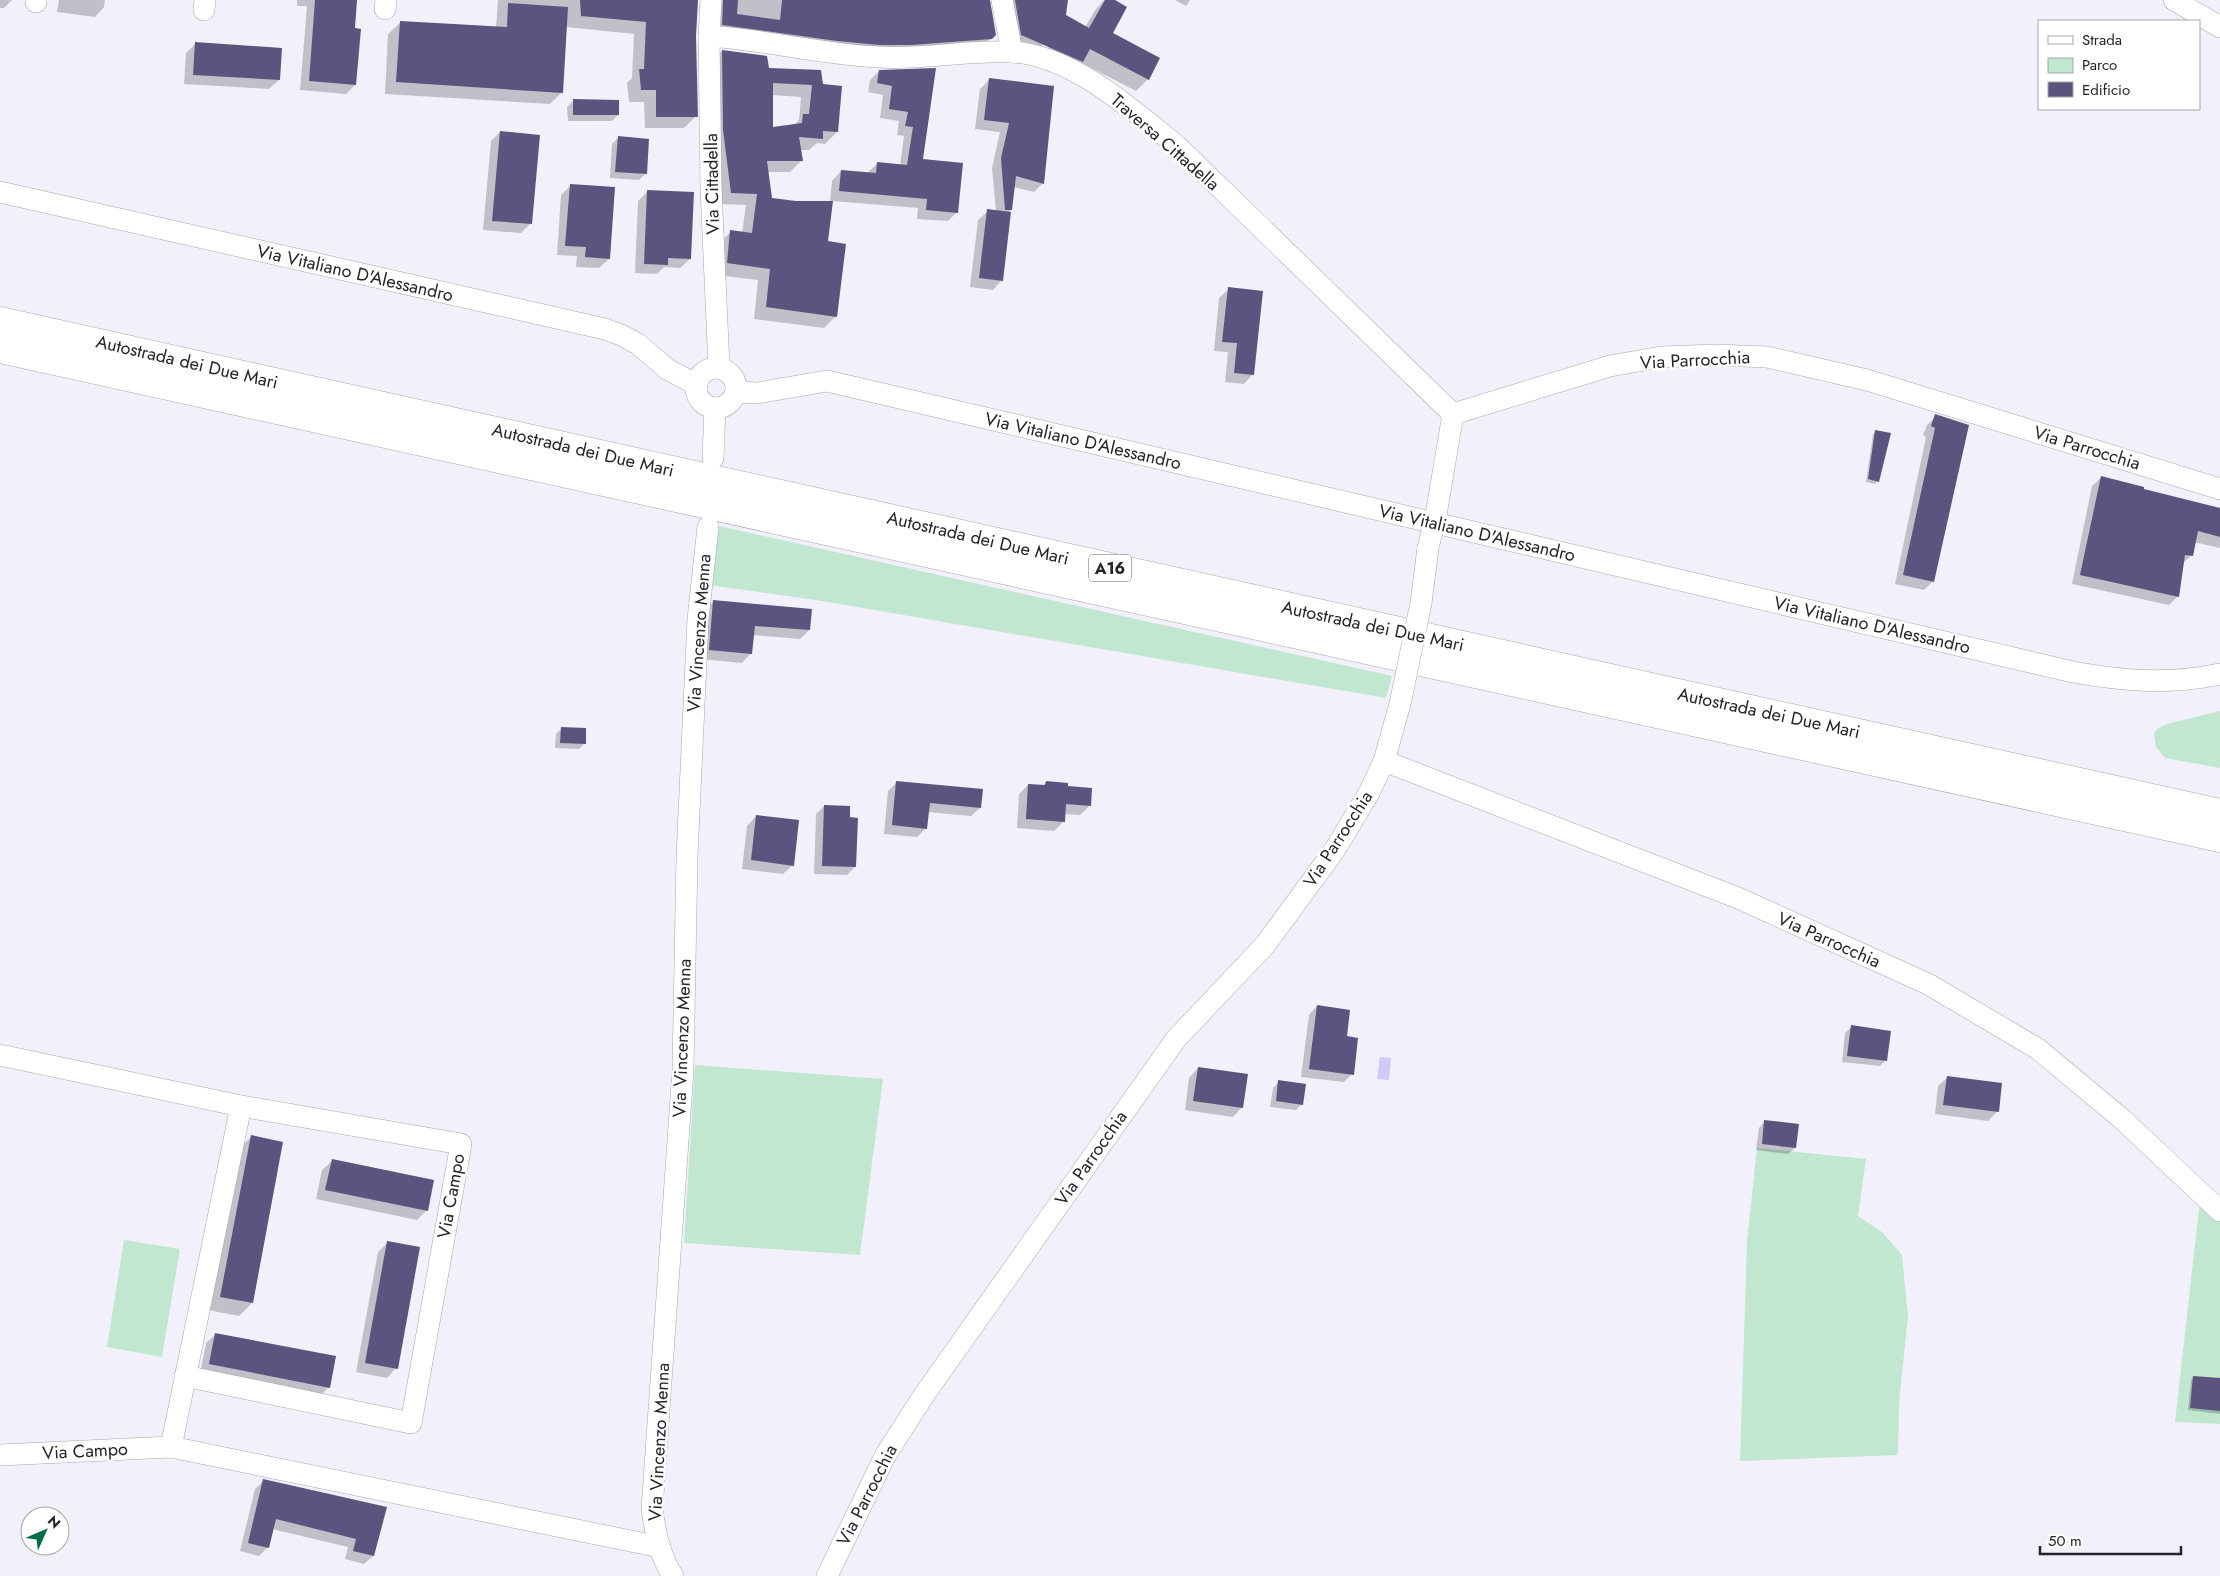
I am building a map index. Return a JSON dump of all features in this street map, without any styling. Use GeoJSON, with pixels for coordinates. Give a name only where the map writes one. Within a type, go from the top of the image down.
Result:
{"type":"FeatureCollection","features":[{"type":"Feature","properties":{"kind":"highway","name":"Autostrada dei Due Mari"},"geometry":{"type":"LineString","coordinates":[[0,320],[2126,792],[2220,811]]}},
{"type":"Feature","properties":{"kind":"highway","name":"Autostrada dei Due Mari"},"geometry":{"type":"LineString","coordinates":[[0,349],[2220,838]]}},
{"type":"Feature","properties":{"kind":"street","name":"Via Cittadella"},"geometry":{"type":"LineString","coordinates":[[711,0],[709,36],[711,188],[718,368]]}},
{"type":"Feature","properties":{"kind":"street"},"geometry":{"type":"LineString","coordinates":[[1002,0],[1012,52]]}},
{"type":"Feature","properties":{"kind":"street"},"geometry":{"type":"LineString","coordinates":[[2174,0],[2220,28]]}},
{"type":"Feature","properties":{"kind":"street","name":"Traversa Cittadella"},"geometry":{"type":"LineString","coordinates":[[709,36],[841,55],[881,58],[1012,52],[1038,56],[1069,70],[1099,86],[1134,110],[1177,146],[1453,414]]}},
{"type":"Feature","properties":{"kind":"street","name":"Via Vitaliano D'Alessandro"},"geometry":{"type":"LineString","coordinates":[[0,192],[605,329],[638,344],[667,369],[697,384]]}},
{"type":"Feature","properties":{"kind":"street","name":"Via Parrocchia"},"geometry":{"type":"LineString","coordinates":[[827,1576],[884,1456],[924,1395],[1176,1039],[1265,945],[1334,850],[1368,793],[1384,761],[1400,704],[1421,603],[1428,548],[1436,515],[1453,414],[1610,366],[1661,357],[1716,355],[1767,357],[1867,380],[2220,489]]}},
{"type":"Feature","properties":{"kind":"street"},"geometry":{"type":"LineString","coordinates":[[713,368],[718,368],[730,374],[736,385],[736,392],[726,406],[715,408],[702,403],[698,398],[697,384],[702,374],[713,368]]}},
{"type":"Feature","properties":{"kind":"street","name":"Via Vitaliano D'Alessandro"},"geometry":{"type":"LineString","coordinates":[[736,392],[757,393],[827,381],[2073,672],[2121,680],[2167,682],[2220,674]]}},
{"type":"Feature","properties":{"kind":"street"},"geometry":{"type":"LineString","coordinates":[[713,458],[715,408]]}},
{"type":"Feature","properties":{"kind":"street","name":"Via Vincenzo Menna"},"geometry":{"type":"LineString","coordinates":[[660,1547],[655,1532],[652,1500],[683,1070],[687,856],[698,619],[708,527]]}},
{"type":"Feature","properties":{"kind":"street","name":"Via Parrocchia"},"geometry":{"type":"LineString","coordinates":[[1384,761],[1738,898],[1928,984],[2038,1049],[2122,1119],[2220,1211]]}},
{"type":"Feature","properties":{"kind":"street"},"geometry":{"type":"LineString","coordinates":[[0,1055],[241,1106],[171,1447]]}},
{"type":"Feature","properties":{"kind":"street","name":"Via Campo"},"geometry":{"type":"LineString","coordinates":[[186,1376],[411,1423],[461,1144],[241,1106]]}},
{"type":"Feature","properties":{"kind":"street","name":"Via Campo"},"geometry":{"type":"LineString","coordinates":[[0,1455],[171,1447],[660,1547]]}},
{"type":"Feature","properties":{"kind":"street"},"geometry":{"type":"LineString","coordinates":[[660,1547],[668,1569],[673,1576]]}},
{"type":"Feature","properties":{"kind":"green space"},"geometry":{"type":"Polygon","coordinates":[[[719,526],[1392,676],[1386,698],[822,601],[709,585],[719,526]]]}},
{"type":"Feature","properties":{"kind":"green space"},"geometry":{"type":"Polygon","coordinates":[[[2220,711],[2220,768],[2165,758],[2156,747],[2154,734],[2157,729],[2167,724],[2220,711]]]}},
{"type":"Feature","properties":{"kind":"green space"},"geometry":{"type":"Polygon","coordinates":[[[695,1065],[883,1079],[860,1255],[684,1243],[695,1065]]]}},
{"type":"Feature","properties":{"kind":"green space"},"geometry":{"type":"Polygon","coordinates":[[[1757,1148],[1866,1159],[1858,1216],[1882,1232],[1902,1255],[1908,1316],[1899,1403],[1898,1455],[1740,1461],[1747,1241],[1757,1148]]]}},
{"type":"Feature","properties":{"kind":"green space"},"geometry":{"type":"Polygon","coordinates":[[[2200,1200],[2220,1220],[2220,1424],[2175,1422],[2200,1200]]]}},
{"type":"Feature","properties":{"kind":"green space"},"geometry":{"type":"Polygon","coordinates":[[[124,1240],[180,1249],[162,1357],[107,1347],[124,1240]]]}},
{"type":"Feature","properties":{"kind":"shaded area"},"geometry":{"type":"Polygon","coordinates":[[[1380,1057],[1391,1058],[1389,1080],[1377,1079],[1380,1057]]]}},
{"type":"Feature","properties":{"kind":"building"},"geometry":{"type":"Polygon","coordinates":[[[315,0],[357,0],[355,28],[361,29],[356,85],[309,81],[315,0]]]}},
{"type":"Feature","properties":{"kind":"building"},"geometry":{"type":"Polygon","coordinates":[[[580,0],[698,0],[696,36],[698,117],[656,117],[656,90],[641,90],[639,69],[644,69],[646,22],[581,16],[580,0]]]}},
{"type":"Feature","properties":{"kind":"building"},"geometry":{"type":"Polygon","coordinates":[[[723,0],[738,0],[737,14],[780,20],[782,0],[990,0],[996,35],[992,39],[911,45],[879,45],[837,41],[722,25],[723,0]]]}},
{"type":"Feature","properties":{"kind":"building"},"geometry":{"type":"Polygon","coordinates":[[[1015,0],[1068,0],[1066,15],[1089,28],[1105,0],[1115,0],[1127,7],[1113,33],[1160,58],[1149,80],[1090,49],[1083,62],[1021,35],[1015,0]]]}},
{"type":"Feature","properties":{"kind":"building"},"geometry":{"type":"Polygon","coordinates":[[[508,3],[568,7],[563,93],[396,82],[400,21],[507,27],[508,3]]]}},
{"type":"Feature","properties":{"kind":"building"},"geometry":{"type":"Polygon","coordinates":[[[195,42],[282,48],[280,80],[193,75],[195,42]]]}},
{"type":"Feature","properties":{"kind":"building"},"geometry":{"type":"Polygon","coordinates":[[[722,50],[767,56],[769,68],[821,70],[823,84],[842,86],[838,132],[823,131],[823,139],[799,137],[803,161],[767,161],[772,198],[796,201],[833,201],[828,241],[846,244],[837,317],[766,307],[770,269],[727,263],[730,230],[752,233],[757,194],[731,193],[723,130],[722,50]],[[773,83],[773,127],[802,123],[803,114],[809,114],[812,85],[773,83]]]}},
{"type":"Feature","properties":{"kind":"building"},"geometry":{"type":"Polygon","coordinates":[[[936,68],[923,159],[963,163],[958,213],[926,210],[927,199],[839,191],[841,170],[876,173],[877,162],[907,165],[913,127],[905,126],[908,112],[889,109],[892,86],[877,83],[879,70],[936,68]]]}},
{"type":"Feature","properties":{"kind":"building"},"geometry":{"type":"Polygon","coordinates":[[[989,78],[1054,86],[1044,184],[1016,176],[1012,210],[1005,210],[1001,158],[1009,123],[984,120],[989,78]]]}},
{"type":"Feature","properties":{"kind":"building"},"geometry":{"type":"Polygon","coordinates":[[[573,99],[619,100],[619,115],[573,115],[573,99]]]}},
{"type":"Feature","properties":{"kind":"building"},"geometry":{"type":"Polygon","coordinates":[[[500,131],[540,135],[532,224],[492,221],[500,131]]]}},
{"type":"Feature","properties":{"kind":"building"},"geometry":{"type":"Polygon","coordinates":[[[618,136],[649,139],[647,174],[615,172],[618,136]]]}},
{"type":"Feature","properties":{"kind":"building"},"geometry":{"type":"Polygon","coordinates":[[[570,184],[615,187],[610,259],[585,257],[586,247],[565,246],[570,184]]]}},
{"type":"Feature","properties":{"kind":"building"},"geometry":{"type":"Polygon","coordinates":[[[647,190],[694,192],[691,259],[668,258],[668,265],[644,264],[647,190]]]}},
{"type":"Feature","properties":{"kind":"building"},"geometry":{"type":"Polygon","coordinates":[[[987,209],[1011,212],[1003,281],[979,278],[987,209]]]}},
{"type":"Feature","properties":{"kind":"building"},"geometry":{"type":"Polygon","coordinates":[[[1228,287],[1263,291],[1254,375],[1234,373],[1237,343],[1222,342],[1228,287]]]}},
{"type":"Feature","properties":{"kind":"building"},"geometry":{"type":"Polygon","coordinates":[[[1935,414],[1969,425],[1934,582],[1903,575],[1935,428],[1931,426],[1935,414]]]}},
{"type":"Feature","properties":{"kind":"building"},"geometry":{"type":"Polygon","coordinates":[[[1875,430],[1891,433],[1879,482],[1868,479],[1875,430]]]}},
{"type":"Feature","properties":{"kind":"building"},"geometry":{"type":"Polygon","coordinates":[[[2101,476],[2220,508],[2220,537],[2198,531],[2193,556],[2185,555],[2179,597],[2080,575],[2101,476]]]}},
{"type":"Feature","properties":{"kind":"building"},"geometry":{"type":"Polygon","coordinates":[[[713,600],[812,609],[810,630],[755,626],[752,654],[709,650],[713,600]]]}},
{"type":"Feature","properties":{"kind":"building"},"geometry":{"type":"Polygon","coordinates":[[[561,727],[586,728],[586,744],[560,743],[561,727]]]}},
{"type":"Feature","properties":{"kind":"building"},"geometry":{"type":"Polygon","coordinates":[[[896,781],[983,789],[981,808],[930,803],[927,829],[892,825],[896,781]]]}},
{"type":"Feature","properties":{"kind":"building"},"geometry":{"type":"Polygon","coordinates":[[[1046,781],[1068,783],[1068,786],[1092,788],[1091,806],[1066,804],[1065,822],[1026,819],[1028,784],[1045,785],[1046,781]]]}},
{"type":"Feature","properties":{"kind":"building"},"geometry":{"type":"Polygon","coordinates":[[[824,805],[850,806],[850,817],[858,818],[856,867],[822,866],[824,805]]]}},
{"type":"Feature","properties":{"kind":"building"},"geometry":{"type":"Polygon","coordinates":[[[756,815],[799,820],[794,866],[751,860],[756,815]]]}},
{"type":"Feature","properties":{"kind":"building"},"geometry":{"type":"Polygon","coordinates":[[[1317,1005],[1350,1010],[1347,1036],[1358,1038],[1354,1075],[1309,1069],[1317,1005]]]}},
{"type":"Feature","properties":{"kind":"building"},"geometry":{"type":"Polygon","coordinates":[[[1851,1025],[1891,1031],[1887,1061],[1847,1056],[1851,1025]]]}},
{"type":"Feature","properties":{"kind":"building"},"geometry":{"type":"Polygon","coordinates":[[[1198,1067],[1248,1074],[1243,1108],[1193,1101],[1198,1067]]]}},
{"type":"Feature","properties":{"kind":"building"},"geometry":{"type":"Polygon","coordinates":[[[1947,1076],[2002,1083],[1999,1112],[1943,1105],[1947,1076]]]}},
{"type":"Feature","properties":{"kind":"building"},"geometry":{"type":"Polygon","coordinates":[[[1278,1080],[1306,1084],[1303,1105],[1276,1101],[1278,1080]]]}},
{"type":"Feature","properties":{"kind":"building"},"geometry":{"type":"Polygon","coordinates":[[[1764,1120],[1799,1124],[1796,1148],[1762,1144],[1764,1120]]]}},
{"type":"Feature","properties":{"kind":"building"},"geometry":{"type":"Polygon","coordinates":[[[251,1135],[283,1142],[253,1303],[220,1297],[251,1135]]]}},
{"type":"Feature","properties":{"kind":"building"},"geometry":{"type":"Polygon","coordinates":[[[332,1159],[434,1180],[428,1211],[325,1190],[332,1159]]]}},
{"type":"Feature","properties":{"kind":"building"},"geometry":{"type":"Polygon","coordinates":[[[387,1241],[420,1247],[398,1369],[365,1363],[387,1241]]]}},
{"type":"Feature","properties":{"kind":"building"},"geometry":{"type":"Polygon","coordinates":[[[215,1333],[336,1356],[330,1388],[209,1364],[215,1333]]]}},
{"type":"Feature","properties":{"kind":"building"},"geometry":{"type":"Polygon","coordinates":[[[2193,1376],[2220,1378],[2220,1411],[2190,1408],[2193,1376]]]}},
{"type":"Feature","properties":{"kind":"building"},"geometry":{"type":"Polygon","coordinates":[[[263,1479],[387,1507],[374,1556],[353,1551],[356,1539],[276,1519],[269,1548],[248,1543],[263,1479]]]}}]}
